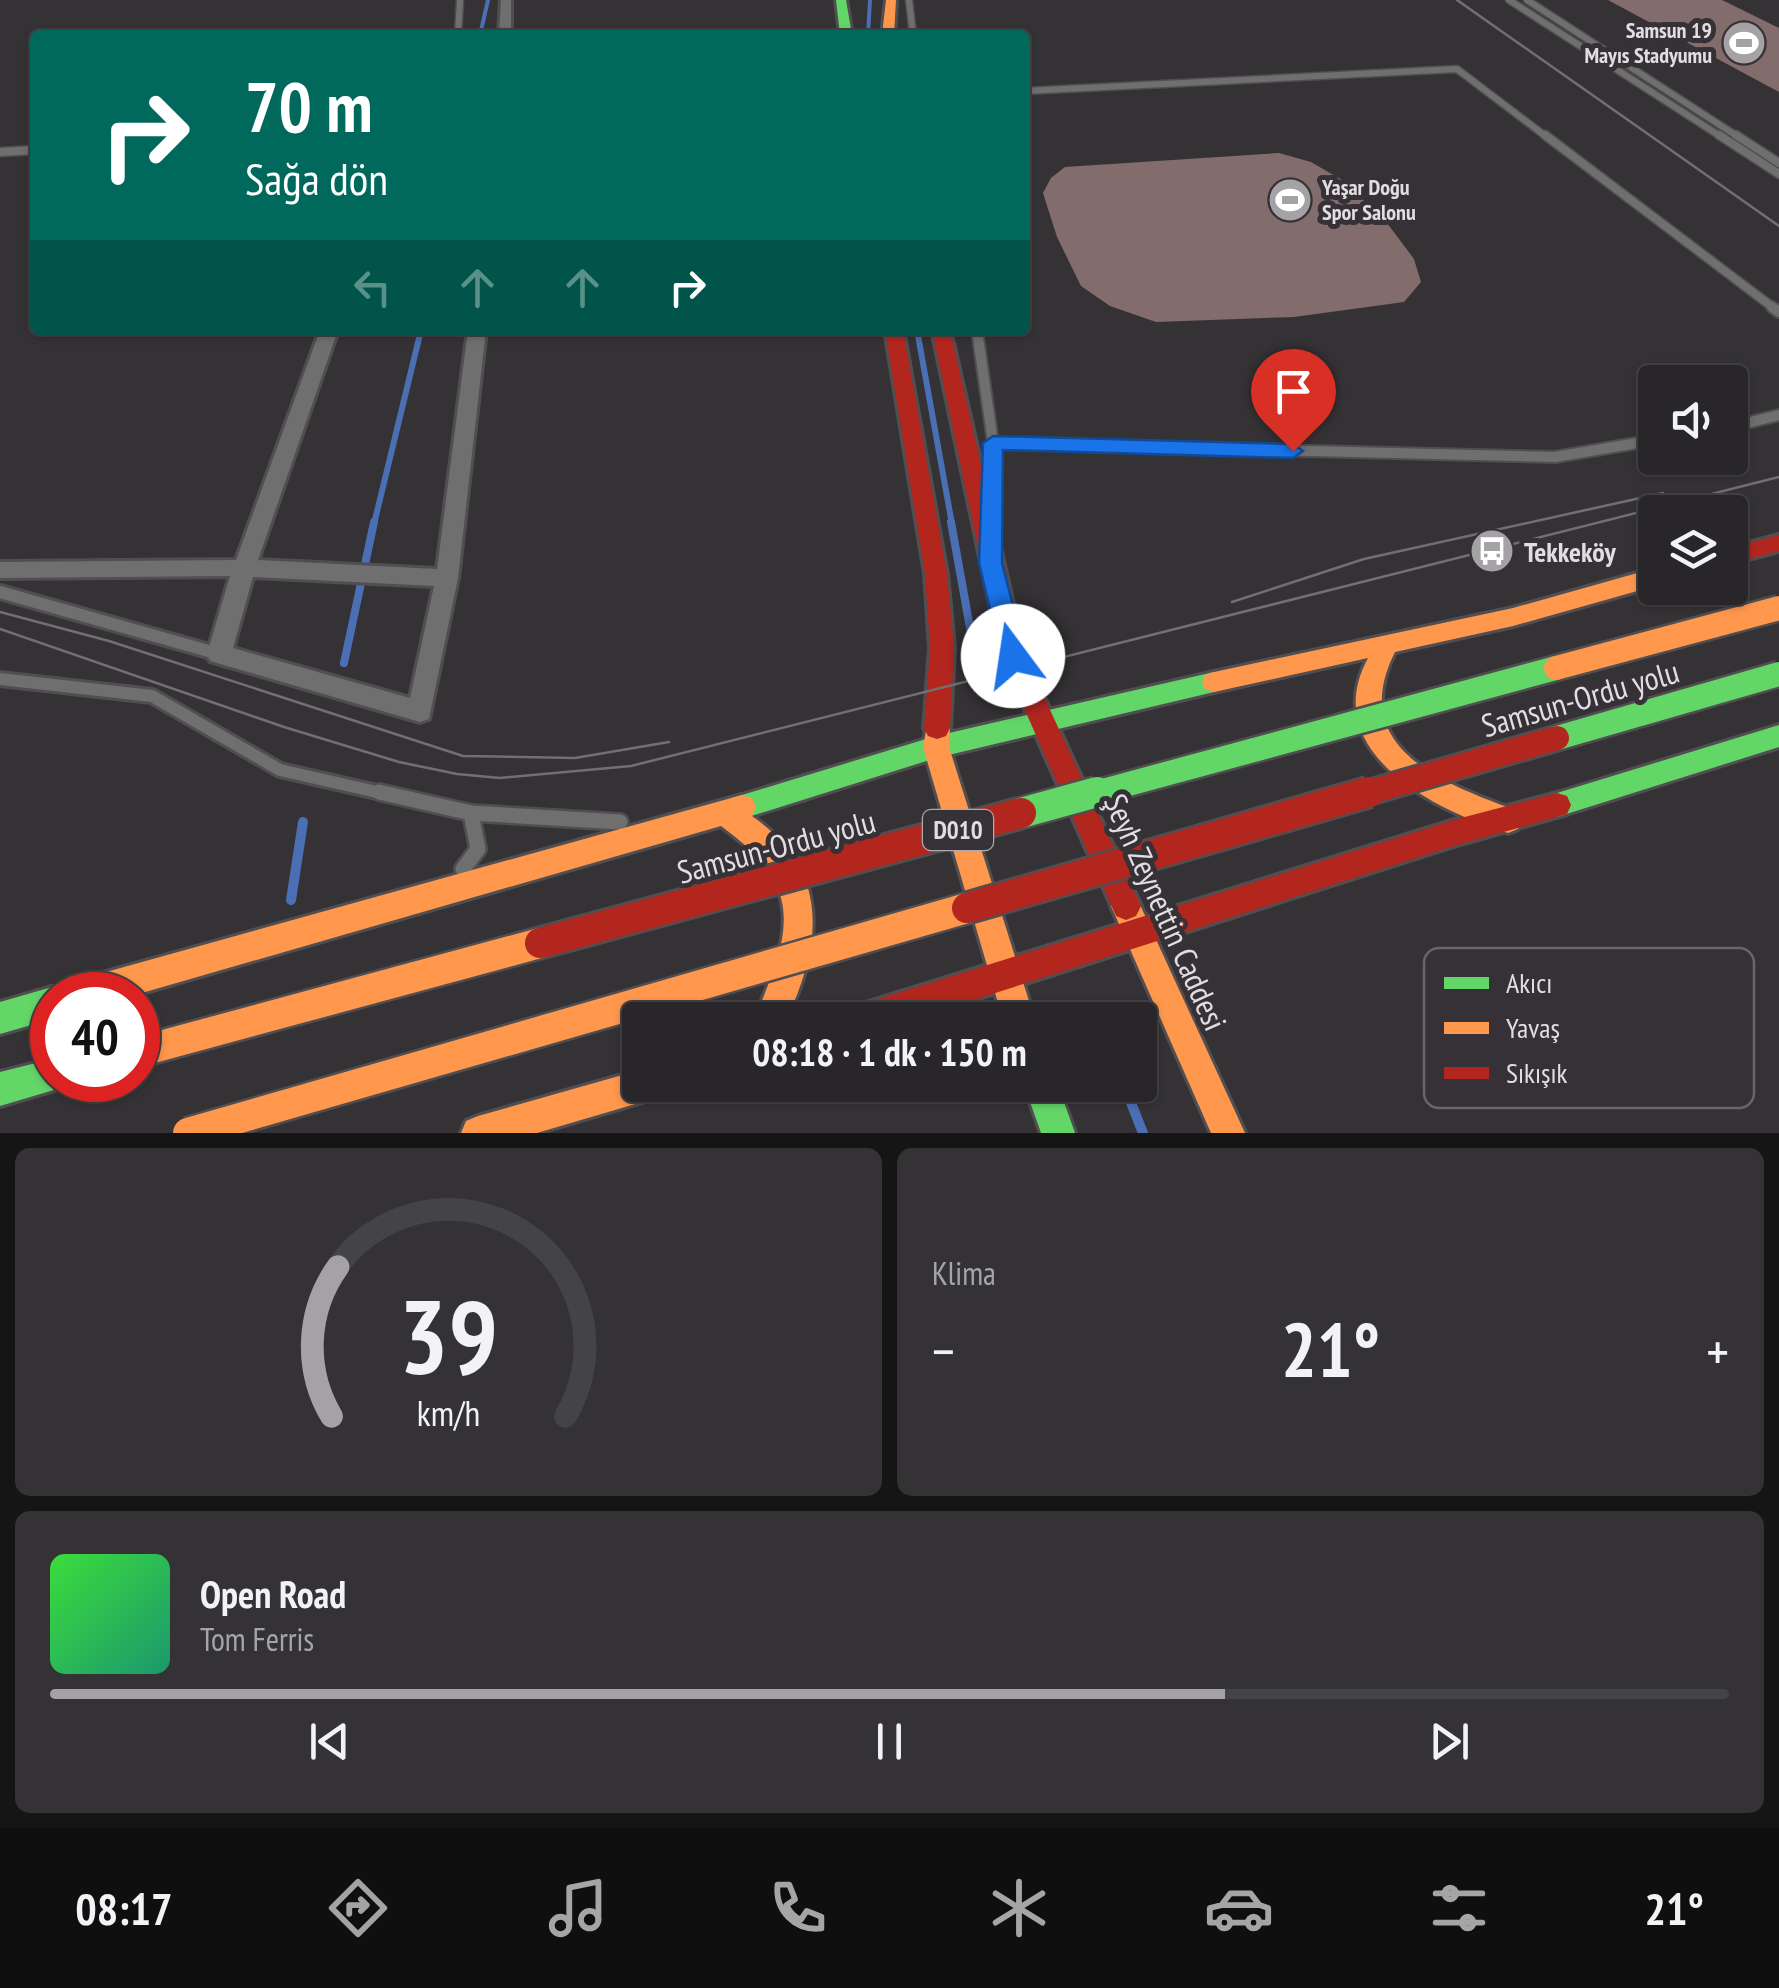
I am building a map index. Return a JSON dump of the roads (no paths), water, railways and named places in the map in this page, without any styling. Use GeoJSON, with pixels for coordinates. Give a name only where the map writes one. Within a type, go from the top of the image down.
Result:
{"type":"FeatureCollection","features":[{"type":"Feature","properties":{"kind":"main road"},"geometry":{"type":"LineString","coordinates":[[841,0],[845,30]]}},
{"type":"Feature","properties":{"kind":"main road"},"geometry":{"type":"LineString","coordinates":[[889,30],[892,0]]}},
{"type":"Feature","properties":{"kind":"main road"},"geometry":{"type":"LineString","coordinates":[[895,335],[936,574],[942,648],[936,747],[1014,1002]]}},
{"type":"Feature","properties":{"kind":"main road","name":"Şeyh Zeynettin Caddesi"},"geometry":{"type":"LineString","coordinates":[[942,335],[1013,656],[1228,1133]]}},
{"type":"Feature","properties":{"kind":"main road"},"geometry":{"type":"LineString","coordinates":[[1748,552],[1779,544]]}},
{"type":"Feature","properties":{"kind":"main road"},"geometry":{"type":"LineString","coordinates":[[160,973],[680,826],[936,747],[1043,719],[1386,647],[1638,581]]}},
{"type":"Feature","properties":{"kind":"main road","name":"Samsun-Ordu yolu"},"geometry":{"type":"LineString","coordinates":[[160,1046],[1779,608]]}},
{"type":"Feature","properties":{"kind":"main road"},"geometry":{"type":"LineString","coordinates":[[1386,647],[1368,669],[1364,700],[1387,752],[1440,796],[1509,820]]}},
{"type":"Feature","properties":{"kind":"main road","name":"Samsun-Ordu yolu"},"geometry":{"type":"LineString","coordinates":[[188,1133],[1779,674]]}},
{"type":"Feature","properties":{"kind":"main road"},"geometry":{"type":"LineString","coordinates":[[920,1002],[1457,832],[1509,820],[1779,736]]}},
{"type":"Feature","properties":{"kind":"main road"},"geometry":{"type":"LineString","coordinates":[[724,812],[765,837],[792,876],[799,900],[800,950],[781,1002]]}},
{"type":"Feature","properties":{"kind":"main road"},"geometry":{"type":"LineString","coordinates":[[0,1018],[30,1009]]}},
{"type":"Feature","properties":{"kind":"main road"},"geometry":{"type":"LineString","coordinates":[[0,1089],[30,1081]]}},
{"type":"Feature","properties":{"kind":"main road"},"geometry":{"type":"LineString","coordinates":[[478,1133],[622,1092]]}},
{"type":"Feature","properties":{"kind":"main road"},"geometry":{"type":"LineString","coordinates":[[1047,1102],[1058,1133]]}},
{"type":"Feature","properties":{"kind":"street"},"geometry":{"type":"LineString","coordinates":[[505,30],[506,0]]}},
{"type":"Feature","properties":{"kind":"street"},"geometry":{"type":"LineString","coordinates":[[326,335],[244,568],[219,654],[420,711],[447,578],[475,335]]}},
{"type":"Feature","properties":{"kind":"street"},"geometry":{"type":"LineString","coordinates":[[0,570],[244,568],[447,578]]}},
{"type":"Feature","properties":{"kind":"lane"},"geometry":{"type":"LineString","coordinates":[[458,30],[460,0]]}},
{"type":"Feature","properties":{"kind":"lane"},"geometry":{"type":"LineString","coordinates":[[909,0],[912,30]]}},
{"type":"Feature","properties":{"kind":"lane"},"geometry":{"type":"LineString","coordinates":[[1509,0],[1779,174]]}},
{"type":"Feature","properties":{"kind":"lane"},"geometry":{"type":"LineString","coordinates":[[1527,0],[1779,163]]}},
{"type":"Feature","properties":{"kind":"lane"},"geometry":{"type":"LineString","coordinates":[[1030,91],[1457,70],[1779,312]]}},
{"type":"Feature","properties":{"kind":"lane"},"geometry":{"type":"LineString","coordinates":[[0,152],[30,150]]}},
{"type":"Feature","properties":{"kind":"lane"},"geometry":{"type":"LineString","coordinates":[[978,335],[993,443],[990,563]]}},
{"type":"Feature","properties":{"kind":"lane"},"geometry":{"type":"LineString","coordinates":[[1748,423],[1779,416]]}},
{"type":"Feature","properties":{"kind":"lane"},"geometry":{"type":"LineString","coordinates":[[993,443],[1555,458],[1638,443]]}},
{"type":"Feature","properties":{"kind":"lane"},"geometry":{"type":"LineString","coordinates":[[0,592],[219,654]]}},
{"type":"Feature","properties":{"kind":"lane"},"geometry":{"type":"LineString","coordinates":[[0,679],[152,696],[280,770],[471,814],[680,826]]}},
{"type":"Feature","properties":{"kind":"lane"},"geometry":{"type":"LineString","coordinates":[[426,898],[458,876],[478,850],[471,814]]}},
{"type":"Feature","properties":{"kind":"waterway"},"geometry":{"type":"LineString","coordinates":[[481,30],[488,0]]}},
{"type":"Feature","properties":{"kind":"waterway"},"geometry":{"type":"LineString","coordinates":[[868,30],[870,0]]}},
{"type":"Feature","properties":{"kind":"waterway"},"geometry":{"type":"LineString","coordinates":[[374,524],[420,335]]}},
{"type":"Feature","properties":{"kind":"waterway"},"geometry":{"type":"LineString","coordinates":[[918,335],[952,524]]}},
{"type":"Feature","properties":{"kind":"waterway"},"geometry":{"type":"LineString","coordinates":[[344,663],[374,522]]}},
{"type":"Feature","properties":{"kind":"waterway"},"geometry":{"type":"LineString","coordinates":[[951,522],[972,639]]}},
{"type":"Feature","properties":{"kind":"waterway"},"geometry":{"type":"LineString","coordinates":[[291,900],[303,822]]}},
{"type":"Feature","properties":{"kind":"waterway"},"geometry":{"type":"LineString","coordinates":[[1131,1102],[1143,1133]]}},
{"type":"Feature","properties":{"kind":"tram line"},"geometry":{"type":"LineString","coordinates":[[1457,0],[1779,226]]}},
{"type":"Feature","properties":{"kind":"tram line"},"geometry":{"type":"LineString","coordinates":[[0,629],[284,727],[399,762],[500,778],[631,766],[1779,477]]}},
{"type":"Feature","properties":{"kind":"tram line"},"geometry":{"type":"LineString","coordinates":[[1232,602],[1364,559],[1663,493]]}},
{"type":"Feature","properties":{"kind":"tram line"},"geometry":{"type":"LineString","coordinates":[[0,612],[109,641],[463,756],[575,758],[669,742]]}},
{"type":"Feature","properties":{"kind":"place","name":"Samsun 19 Mayıs Stadyumu"},"geometry":{"type":"Point","coordinates":[1744,43]}},
{"type":"Feature","properties":{"kind":"place","name":"Yaşar Doğu Spor Salonu"},"geometry":{"type":"Point","coordinates":[1290,200]}},
{"type":"Feature","properties":{"kind":"place","name":"Tekkeköy"},"geometry":{"type":"Point","coordinates":[1492,551]}}]}
